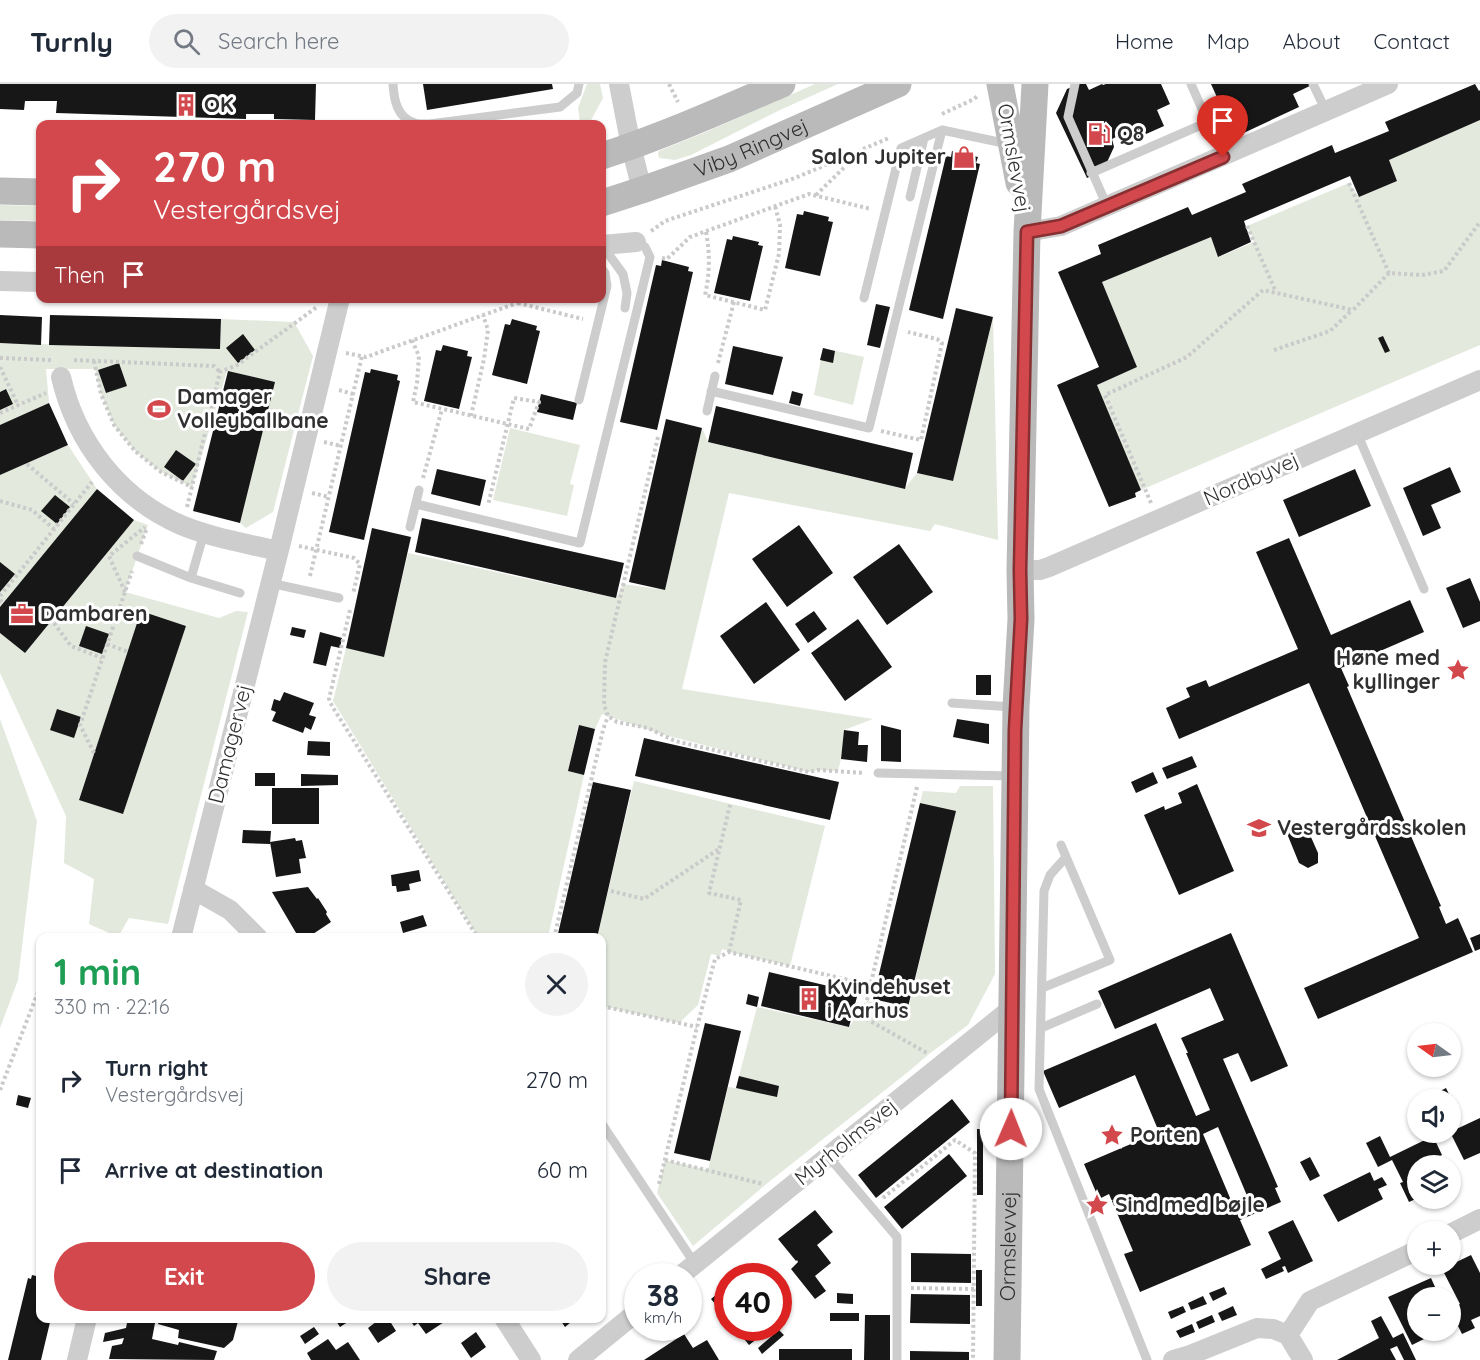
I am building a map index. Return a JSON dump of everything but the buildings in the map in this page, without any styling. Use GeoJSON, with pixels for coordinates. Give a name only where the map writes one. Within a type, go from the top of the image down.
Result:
{"type":"FeatureCollection","features":[{"type":"Feature","properties":{"kind":"street"},"geometry":{"type":"LineString","coordinates":[[619,84],[642,190]]}},
{"type":"Feature","properties":{"kind":"street"},"geometry":{"type":"LineString","coordinates":[[606,155],[717,113],[782,84]]}},
{"type":"Feature","properties":{"kind":"street"},"geometry":{"type":"LineString","coordinates":[[771,141],[868,84]]}},
{"type":"Feature","properties":{"kind":"street","name":"Viby Ringvej"},"geometry":{"type":"LineString","coordinates":[[606,201],[687,175],[771,141],[898,84]]}},
{"type":"Feature","properties":{"kind":"street","name":"Ormslevvej"},"geometry":{"type":"LineString","coordinates":[[1007,1360],[1014,776],[1021,619],[1027,232],[1022,146],[1035,84]]}},
{"type":"Feature","properties":{"kind":"street"},"geometry":{"type":"LineString","coordinates":[[1027,232],[1061,226],[1388,84]]}},
{"type":"Feature","properties":{"kind":"street","name":"Ormslevvej"},"geometry":{"type":"LineString","coordinates":[[1001,85],[1022,146]]}},
{"type":"Feature","properties":{"kind":"street"},"geometry":{"type":"LineString","coordinates":[[0,191],[36,192]]}},
{"type":"Feature","properties":{"kind":"street"},"geometry":{"type":"LineString","coordinates":[[0,234],[36,235]]}},
{"type":"Feature","properties":{"kind":"street"},"geometry":{"type":"LineString","coordinates":[[606,245],[636,242]]}},
{"type":"Feature","properties":{"kind":"street"},"geometry":{"type":"LineString","coordinates":[[0,281],[36,282]]}},
{"type":"Feature","properties":{"kind":"street","name":"Damagervej"},"geometry":{"type":"LineString","coordinates":[[182,933],[339,303]]}},
{"type":"Feature","properties":{"kind":"street"},"geometry":{"type":"LineString","coordinates":[[60,371],[70,408],[79,429],[104,468],[136,498],[154,511],[204,533],[280,547]]}},
{"type":"Feature","properties":{"kind":"street","name":"Nordbyvej"},"geometry":{"type":"LineString","coordinates":[[1020,570],[1040,570],[1049,567],[1480,380]]}},
{"type":"Feature","properties":{"kind":"street"},"geometry":{"type":"LineString","coordinates":[[193,889],[230,910],[253,933]]}},
{"type":"Feature","properties":{"kind":"street","name":"Myrholmsvej"},"geometry":{"type":"LineString","coordinates":[[696,1263],[1012,1008]]}},
{"type":"Feature","properties":{"kind":"street"},"geometry":{"type":"LineString","coordinates":[[1461,1228],[1480,1219]]}},
{"type":"Feature","properties":{"kind":"street"},"geometry":{"type":"LineString","coordinates":[[1288,1335],[1310,1301],[1407,1255]]}},
{"type":"Feature","properties":{"kind":"street"},"geometry":{"type":"LineString","coordinates":[[578,1360],[624,1322]]}},
{"type":"Feature","properties":{"kind":"street"},"geometry":{"type":"LineString","coordinates":[[77,1360],[86,1323]]}},
{"type":"Feature","properties":{"kind":"street"},"geometry":{"type":"LineString","coordinates":[[507,1323],[531,1360]]}},
{"type":"Feature","properties":{"kind":"street"},"geometry":{"type":"LineString","coordinates":[[1173,1360],[1257,1328],[1273,1329],[1288,1335],[1303,1360]]}},
{"type":"Feature","properties":{"kind":"lane"},"geometry":{"type":"LineString","coordinates":[[393,84],[394,101],[402,116],[409,120]]}},
{"type":"Feature","properties":{"kind":"lane"},"geometry":{"type":"LineString","coordinates":[[461,120],[560,107],[577,93],[579,84]]}},
{"type":"Feature","properties":{"kind":"lane"},"geometry":{"type":"LineString","coordinates":[[1075,84],[1068,117],[1107,206]]}},
{"type":"Feature","properties":{"kind":"lane"},"geometry":{"type":"LineString","coordinates":[[1191,84],[1223,157]]}},
{"type":"Feature","properties":{"kind":"lane"},"geometry":{"type":"LineString","coordinates":[[1313,84],[1326,111]]}},
{"type":"Feature","properties":{"kind":"lane"},"geometry":{"type":"LineString","coordinates":[[1091,173],[1208,122]]}},
{"type":"Feature","properties":{"kind":"lane"},"geometry":{"type":"LineString","coordinates":[[864,298],[901,148],[942,130],[1022,146]]}},
{"type":"Feature","properties":{"kind":"lane"},"geometry":{"type":"LineString","coordinates":[[711,392],[869,428],[942,130]]}},
{"type":"Feature","properties":{"kind":"lane"},"geometry":{"type":"LineString","coordinates":[[910,197],[924,138]]}},
{"type":"Feature","properties":{"kind":"lane"},"geometry":{"type":"LineString","coordinates":[[416,504],[580,543],[650,257],[645,247],[636,242]]}},
{"type":"Feature","properties":{"kind":"lane"},"geometry":{"type":"LineString","coordinates":[[606,251],[623,274],[627,292],[625,308]]}},
{"type":"Feature","properties":{"kind":"lane"},"geometry":{"type":"LineString","coordinates":[[579,400],[603,303]]}},
{"type":"Feature","properties":{"kind":"lane"},"geometry":{"type":"LineString","coordinates":[[707,411],[715,376]]}},
{"type":"Feature","properties":{"kind":"lane"},"geometry":{"type":"LineString","coordinates":[[1357,434],[1424,589]]}},
{"type":"Feature","properties":{"kind":"lane"},"geometry":{"type":"LineString","coordinates":[[410,527],[419,490]]}},
{"type":"Feature","properties":{"kind":"lane"},"geometry":{"type":"LineString","coordinates":[[191,578],[204,533]]}},
{"type":"Feature","properties":{"kind":"lane"},"geometry":{"type":"LineString","coordinates":[[137,556],[191,578],[240,593]]}},
{"type":"Feature","properties":{"kind":"lane"},"geometry":{"type":"LineString","coordinates":[[270,583],[339,598]]}},
{"type":"Feature","properties":{"kind":"lane"},"geometry":{"type":"LineString","coordinates":[[952,702],[1016,707]]}},
{"type":"Feature","properties":{"kind":"lane"},"geometry":{"type":"LineString","coordinates":[[878,774],[1014,776]]}},
{"type":"Feature","properties":{"kind":"lane"},"geometry":{"type":"LineString","coordinates":[[1042,988],[1110,960],[1061,845]]}},
{"type":"Feature","properties":{"kind":"lane"},"geometry":{"type":"LineString","coordinates":[[1066,857],[1050,875],[1044,891],[1039,1089],[1147,1360]]}},
{"type":"Feature","properties":{"kind":"lane"},"geometry":{"type":"LineString","coordinates":[[1041,1028],[1097,1004]]}},
{"type":"Feature","properties":{"kind":"lane"},"geometry":{"type":"LineString","coordinates":[[606,1130],[654,1203],[684,1263]]}},
{"type":"Feature","properties":{"kind":"lane"},"geometry":{"type":"LineString","coordinates":[[828,1156],[897,1237],[897,1360]]}},
{"type":"Feature","properties":{"kind":"path"},"geometry":{"type":"LineString","coordinates":[[940,115],[972,100]]}},
{"type":"Feature","properties":{"kind":"path"},"geometry":{"type":"LineString","coordinates":[[636,242],[664,221],[795,178],[896,135]]}},
{"type":"Feature","properties":{"kind":"path"},"geometry":{"type":"LineString","coordinates":[[815,195],[863,150]]}},
{"type":"Feature","properties":{"kind":"path"},"geometry":{"type":"LineString","coordinates":[[1349,183],[1389,273]]}},
{"type":"Feature","properties":{"kind":"path"},"geometry":{"type":"LineString","coordinates":[[650,257],[667,259],[690,237],[809,194],[885,213]]}},
{"type":"Feature","properties":{"kind":"path"},"geometry":{"type":"LineString","coordinates":[[706,231],[709,249],[709,277],[705,295],[765,310],[779,254],[780,225],[775,206]]}},
{"type":"Feature","properties":{"kind":"path"},"geometry":{"type":"LineString","coordinates":[[1275,350],[1330,331],[1389,273],[1422,275],[1444,271],[1480,222]]}},
{"type":"Feature","properties":{"kind":"path"},"geometry":{"type":"LineString","coordinates":[[1247,226],[1276,293]]}},
{"type":"Feature","properties":{"kind":"path"},"geometry":{"type":"LineString","coordinates":[[1158,520],[1105,395],[1187,357],[1263,290],[1353,310]]}},
{"type":"Feature","properties":{"kind":"path"},"geometry":{"type":"LineString","coordinates":[[715,376],[734,302]]}},
{"type":"Feature","properties":{"kind":"path"},"geometry":{"type":"LineString","coordinates":[[328,350],[366,357],[517,303],[598,323]]}},
{"type":"Feature","properties":{"kind":"path"},"geometry":{"type":"LineString","coordinates":[[220,372],[237,365],[318,306]]}},
{"type":"Feature","properties":{"kind":"path"},"geometry":{"type":"LineString","coordinates":[[471,416],[488,330],[483,315]]}},
{"type":"Feature","properties":{"kind":"path"},"geometry":{"type":"LineString","coordinates":[[869,428],[921,440],[942,343],[937,339],[893,329]]}},
{"type":"Feature","properties":{"kind":"path"},"geometry":{"type":"LineString","coordinates":[[412,340],[419,356],[413,402],[471,416],[508,424],[529,429],[539,402],[514,398],[508,424],[484,521]]}},
{"type":"Feature","properties":{"kind":"path"},"geometry":{"type":"LineString","coordinates":[[306,591],[362,356]]}},
{"type":"Feature","properties":{"kind":"path"},"geometry":{"type":"LineString","coordinates":[[0,358],[60,371]]}},
{"type":"Feature","properties":{"kind":"path"},"geometry":{"type":"LineString","coordinates":[[0,413],[18,405],[60,371],[94,361],[214,366],[220,372]]}},
{"type":"Feature","properties":{"kind":"path"},"geometry":{"type":"LineString","coordinates":[[94,361],[101,394],[114,425],[135,451],[161,472],[192,487]]}},
{"type":"Feature","properties":{"kind":"path"},"geometry":{"type":"LineString","coordinates":[[0,367],[18,405]]}},
{"type":"Feature","properties":{"kind":"path"},"geometry":{"type":"LineString","coordinates":[[182,525],[220,372]]}},
{"type":"Feature","properties":{"kind":"path"},"geometry":{"type":"LineString","coordinates":[[419,490],[442,409]]}},
{"type":"Feature","properties":{"kind":"path"},"geometry":{"type":"LineString","coordinates":[[658,437],[605,662],[604,705],[608,716],[617,722],[648,728],[675,741],[809,772],[818,770],[878,774]]}},
{"type":"Feature","properties":{"kind":"path"},"geometry":{"type":"LineString","coordinates":[[27,464],[74,504]]}},
{"type":"Feature","properties":{"kind":"path"},"geometry":{"type":"LineString","coordinates":[[0,596],[104,468]]}},
{"type":"Feature","properties":{"kind":"path"},"geometry":{"type":"LineString","coordinates":[[0,501],[32,510],[54,529]]}},
{"type":"Feature","properties":{"kind":"path"},"geometry":{"type":"LineString","coordinates":[[94,753],[80,725],[154,511]]}},
{"type":"Feature","properties":{"kind":"path"},"geometry":{"type":"LineString","coordinates":[[280,547],[317,550],[354,558],[360,564],[329,699],[474,933]]}},
{"type":"Feature","properties":{"kind":"path"},"geometry":{"type":"LineString","coordinates":[[54,623],[70,646],[102,658]]}},
{"type":"Feature","properties":{"kind":"path"},"geometry":{"type":"LineString","coordinates":[[107,644],[128,652]]}},
{"type":"Feature","properties":{"kind":"path"},"geometry":{"type":"LineString","coordinates":[[555,933],[608,716]]}},
{"type":"Feature","properties":{"kind":"path"},"geometry":{"type":"LineString","coordinates":[[920,774],[863,1017],[945,1063]]}},
{"type":"Feature","properties":{"kind":"path"},"geometry":{"type":"LineString","coordinates":[[729,952],[741,900],[709,893],[730,805]]}},
{"type":"Feature","properties":{"kind":"path"},"geometry":{"type":"LineString","coordinates":[[611,891],[644,899],[719,849]]}},
{"type":"Feature","properties":{"kind":"path"},"geometry":{"type":"LineString","coordinates":[[654,1203],[715,959],[729,952],[870,985]]}},
{"type":"Feature","properties":{"kind":"path"},"geometry":{"type":"LineString","coordinates":[[0,1090],[36,997]]}},
{"type":"Feature","properties":{"kind":"path"},"geometry":{"type":"LineString","coordinates":[[606,1007],[697,1027]]}},
{"type":"Feature","properties":{"kind":"path"},"geometry":{"type":"LineString","coordinates":[[872,1208],[955,1140],[975,1153],[973,1360]]}},
{"type":"Feature","properties":{"kind":"path"},"geometry":{"type":"LineString","coordinates":[[665,1160],[768,1185],[783,1193]]}},
{"type":"Feature","properties":{"kind":"path"},"geometry":{"type":"LineString","coordinates":[[897,1288],[974,1289]]}},
{"type":"Feature","properties":{"kind":"shaded area"},"geometry":{"type":"Polygon","coordinates":[[[587,84],[600,84],[603,98],[591,120],[580,120],[578,108],[587,84]]]}},
{"type":"Feature","properties":{"kind":"shaded area"},"geometry":{"type":"Polygon","coordinates":[[[815,84],[838,84],[780,110],[691,155],[675,160],[659,158],[659,151],[815,84]]]}},
{"type":"Feature","properties":{"kind":"shaded area"},"geometry":{"type":"Polygon","coordinates":[[[1480,120],[1480,345],[1141,490],[1097,385],[1137,367],[1102,282],[1211,237],[1219,257],[1254,242],[1247,226],[1349,183],[1359,197],[1397,181],[1389,160],[1480,120]]]}},
{"type":"Feature","properties":{"kind":"shaded area"},"geometry":{"type":"Polygon","coordinates":[[[0,205],[36,206],[36,221],[0,220],[0,205]]]}},
{"type":"Feature","properties":{"kind":"shaded area"},"geometry":{"type":"Polygon","coordinates":[[[993,317],[998,540],[935,524],[930,531],[729,493],[682,689],[873,719],[844,730],[838,771],[809,772],[661,734],[602,714],[595,729],[578,726],[568,771],[584,775],[549,933],[476,933],[333,701],[346,648],[384,656],[408,553],[616,598],[623,584],[665,590],[702,428],[708,442],[904,489],[917,473],[953,481],[993,317]]]}},
{"type":"Feature","properties":{"kind":"shaded area"},"geometry":{"type":"Polygon","coordinates":[[[221,319],[294,322],[313,356],[273,512],[246,528],[240,523],[274,382],[227,371],[192,487],[161,472],[135,451],[114,425],[101,394],[95,369],[46,369],[49,403],[0,428],[0,343],[220,349],[221,319]]]}},
{"type":"Feature","properties":{"kind":"shaded area"},"geometry":{"type":"Polygon","coordinates":[[[823,348],[864,357],[853,405],[814,395],[823,348]]]}},
{"type":"Feature","properties":{"kind":"shaded area"},"geometry":{"type":"Polygon","coordinates":[[[510,428],[580,445],[570,484],[574,485],[567,516],[493,500],[510,428]]]}},
{"type":"Feature","properties":{"kind":"shaded area"},"geometry":{"type":"Polygon","coordinates":[[[68,445],[97,489],[0,607],[0,475],[68,445]]]}},
{"type":"Feature","properties":{"kind":"shaded area"},"geometry":{"type":"Polygon","coordinates":[[[134,520],[148,525],[125,592],[219,618],[236,611],[248,612],[168,924],[129,918],[120,933],[109,933],[89,924],[94,879],[64,863],[66,816],[0,673],[0,633],[25,653],[134,520]],[[142,611],[79,799],[123,814],[186,626],[142,611]]]}},
{"type":"Feature","properties":{"kind":"shaded area"},"geometry":{"type":"Polygon","coordinates":[[[0,719],[37,821],[18,980],[0,1028],[0,719]]]}},
{"type":"Feature","properties":{"kind":"shaded area"},"geometry":{"type":"Polygon","coordinates":[[[634,781],[825,826],[790,966],[722,949],[720,956],[711,954],[698,1005],[679,1023],[606,1007],[606,933],[598,933],[634,781]]]}},
{"type":"Feature","properties":{"kind":"shaded area"},"geometry":{"type":"Polygon","coordinates":[[[960,786],[993,786],[995,974],[968,1025],[770,1181],[693,1246],[657,1193],[665,1160],[708,1170],[728,1087],[736,1088],[757,1007],[849,1027],[867,1001],[908,1010],[955,812],[920,803],[923,791],[956,793],[960,786]]]}},
{"type":"Feature","properties":{"kind":"place","name":"OK"},"geometry":{"type":"Point","coordinates":[186,105]}},
{"type":"Feature","properties":{"kind":"place","name":"Q8"},"geometry":{"type":"Point","coordinates":[1099,134]}},
{"type":"Feature","properties":{"kind":"place","name":"Salon Jupiter"},"geometry":{"type":"Point","coordinates":[964,157]}},
{"type":"Feature","properties":{"kind":"place","name":"Damager Volleyballbane"},"geometry":{"type":"Point","coordinates":[159,409]}},
{"type":"Feature","properties":{"kind":"place","name":"Dambaren"},"geometry":{"type":"Point","coordinates":[22,614]}},
{"type":"Feature","properties":{"kind":"place","name":"Høne med kyllinger"},"geometry":{"type":"Point","coordinates":[1458,670]}},
{"type":"Feature","properties":{"kind":"place","name":"Vestergårdsskolen"},"geometry":{"type":"Point","coordinates":[1259,828]}},
{"type":"Feature","properties":{"kind":"place","name":"Kvindehuset i Aarhus"},"geometry":{"type":"Point","coordinates":[809,999]}},
{"type":"Feature","properties":{"kind":"place","name":"Porten"},"geometry":{"type":"Point","coordinates":[1112,1135]}},
{"type":"Feature","properties":{"kind":"place","name":"Sind med bøjle"},"geometry":{"type":"Point","coordinates":[1097,1205]}},
{"type":"Feature","properties":{"kind":"route"},"geometry":{"type":"LineString","coordinates":[[1011,1129],[1015,730],[1021,607],[1027,232],[1061,226],[1223,157]]}}]}
